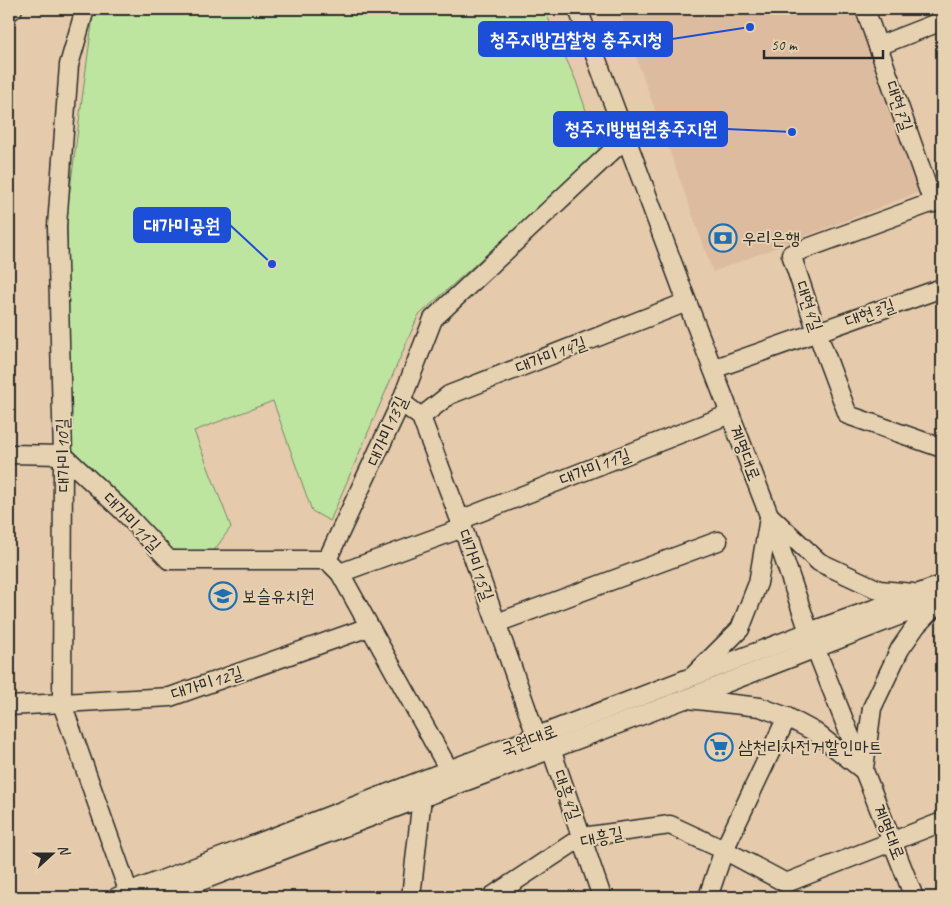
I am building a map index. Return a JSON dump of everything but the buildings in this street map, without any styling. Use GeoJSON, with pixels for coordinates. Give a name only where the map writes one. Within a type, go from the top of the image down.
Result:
{"type":"FeatureCollection","features":[{"type":"Feature","properties":{"kind":"street"},"geometry":{"type":"LineString","coordinates":[[9,12],[12,9]]}},
{"type":"Feature","properties":{"kind":"street","name":"대가미10길"},"geometry":{"type":"LineString","coordinates":[[85,9],[69,65],[57,226],[63,455],[62,704],[123,895]]}},
{"type":"Feature","properties":{"kind":"street","name":"계명대로"},"geometry":{"type":"LineString","coordinates":[[578,9],[686,302],[769,515],[812,640],[914,897]]}},
{"type":"Feature","properties":{"kind":"street","name":"대현7길"},"geometry":{"type":"LineString","coordinates":[[865,9],[937,201]]}},
{"type":"Feature","properties":{"kind":"street"},"geometry":{"type":"LineString","coordinates":[[878,46],[942,21]]}},
{"type":"Feature","properties":{"kind":"street","name":"대가미13길"},"geometry":{"type":"LineString","coordinates":[[327,560],[401,402],[433,319],[626,138]]}},
{"type":"Feature","properties":{"kind":"street","name":"대현4길"},"geometry":{"type":"LineString","coordinates":[[937,201],[791,254],[848,416],[942,448]]}},
{"type":"Feature","properties":{"kind":"street","name":"대현3길"},"geometry":{"type":"LineString","coordinates":[[713,369],[942,288]]}},
{"type":"Feature","properties":{"kind":"street","name":"대가미14길"},"geometry":{"type":"LineString","coordinates":[[421,417],[449,395],[686,302]]}},
{"type":"Feature","properties":{"kind":"street"},"geometry":{"type":"LineString","coordinates":[[401,402],[421,417]]}},
{"type":"Feature","properties":{"kind":"street","name":"대가미11길"},"geometry":{"type":"LineString","coordinates":[[340,574],[730,414]]}},
{"type":"Feature","properties":{"kind":"street","name":"대가미15길"},"geometry":{"type":"LineString","coordinates":[[421,417],[537,738]]}},
{"type":"Feature","properties":{"kind":"street"},"geometry":{"type":"LineString","coordinates":[[9,454],[63,455]]}},
{"type":"Feature","properties":{"kind":"street","name":"대가미11길"},"geometry":{"type":"LineString","coordinates":[[63,455],[124,512],[169,560],[327,560]]}},
{"type":"Feature","properties":{"kind":"street"},"geometry":{"type":"LineString","coordinates":[[769,515],[819,562],[878,590],[918,594]]}},
{"type":"Feature","properties":{"kind":"street"},"geometry":{"type":"LineString","coordinates":[[690,679],[740,628],[758,583],[769,515]]}},
{"type":"Feature","properties":{"kind":"street"},"geometry":{"type":"LineString","coordinates":[[497,623],[718,541]]}},
{"type":"Feature","properties":{"kind":"street"},"geometry":{"type":"LineString","coordinates":[[327,560],[340,574],[449,770]]}},
{"type":"Feature","properties":{"kind":"street","name":"국원대로"},"geometry":{"type":"LineString","coordinates":[[158,897],[685,699],[812,640],[918,594],[942,595]]}},
{"type":"Feature","properties":{"kind":"street"},"geometry":{"type":"LineString","coordinates":[[864,771],[872,708],[900,649],[942,595]]}},
{"type":"Feature","properties":{"kind":"street","name":"국원대로"},"geometry":{"type":"LineString","coordinates":[[123,895],[690,679],[812,640],[942,595]]}},
{"type":"Feature","properties":{"kind":"street","name":"대가미12길"},"geometry":{"type":"LineString","coordinates":[[9,706],[170,697],[369,627]]}},
{"type":"Feature","properties":{"kind":"street"},"geometry":{"type":"LineString","coordinates":[[685,699],[760,707],[787,717],[815,732],[864,771]]}},
{"type":"Feature","properties":{"kind":"street"},"geometry":{"type":"LineString","coordinates":[[708,897],[724,850],[787,717]]}},
{"type":"Feature","properties":{"kind":"street","name":"대흥4길"},"geometry":{"type":"LineString","coordinates":[[551,749],[602,897]]}},
{"type":"Feature","properties":{"kind":"street"},"geometry":{"type":"LineString","coordinates":[[411,897],[422,797]]}},
{"type":"Feature","properties":{"kind":"street","name":"대흥길"},"geometry":{"type":"LineString","coordinates":[[491,897],[582,837],[670,825],[724,850],[788,890],[893,841],[942,822]]}},
{"type":"Feature","properties":{"kind":"shaded area"},"geometry":{"type":"Polygon","coordinates":[[[619,9],[859,9],[924,190],[713,272],[619,9]]]}},
{"type":"Feature","properties":{"kind":"green space"},"geometry":{"type":"Polygon","coordinates":[[[94,9],[544,9],[576,81],[600,152],[418,316],[330,521],[312,511],[273,401],[194,431],[231,527],[213,552],[171,550],[69,446],[67,212],[94,9]]]}},
{"type":"Feature","properties":{"kind":"place","name":"청주지방검찰청 충주지청"},"geometry":{"type":"Point","coordinates":[750,27]}},
{"type":"Feature","properties":{"kind":"place","name":"청주지방법원충주지원"},"geometry":{"type":"Point","coordinates":[792,132]}},
{"type":"Feature","properties":{"kind":"place","name":"우리은행"},"geometry":{"type":"Point","coordinates":[723,238]}},
{"type":"Feature","properties":{"kind":"place","name":"대가미공원"},"geometry":{"type":"Point","coordinates":[272,264]}},
{"type":"Feature","properties":{"kind":"place","name":"보슬유치원"},"geometry":{"type":"Point","coordinates":[223,596]}},
{"type":"Feature","properties":{"kind":"place","name":"삼천리자전거할인마트"},"geometry":{"type":"Point","coordinates":[719,747]}}]}
